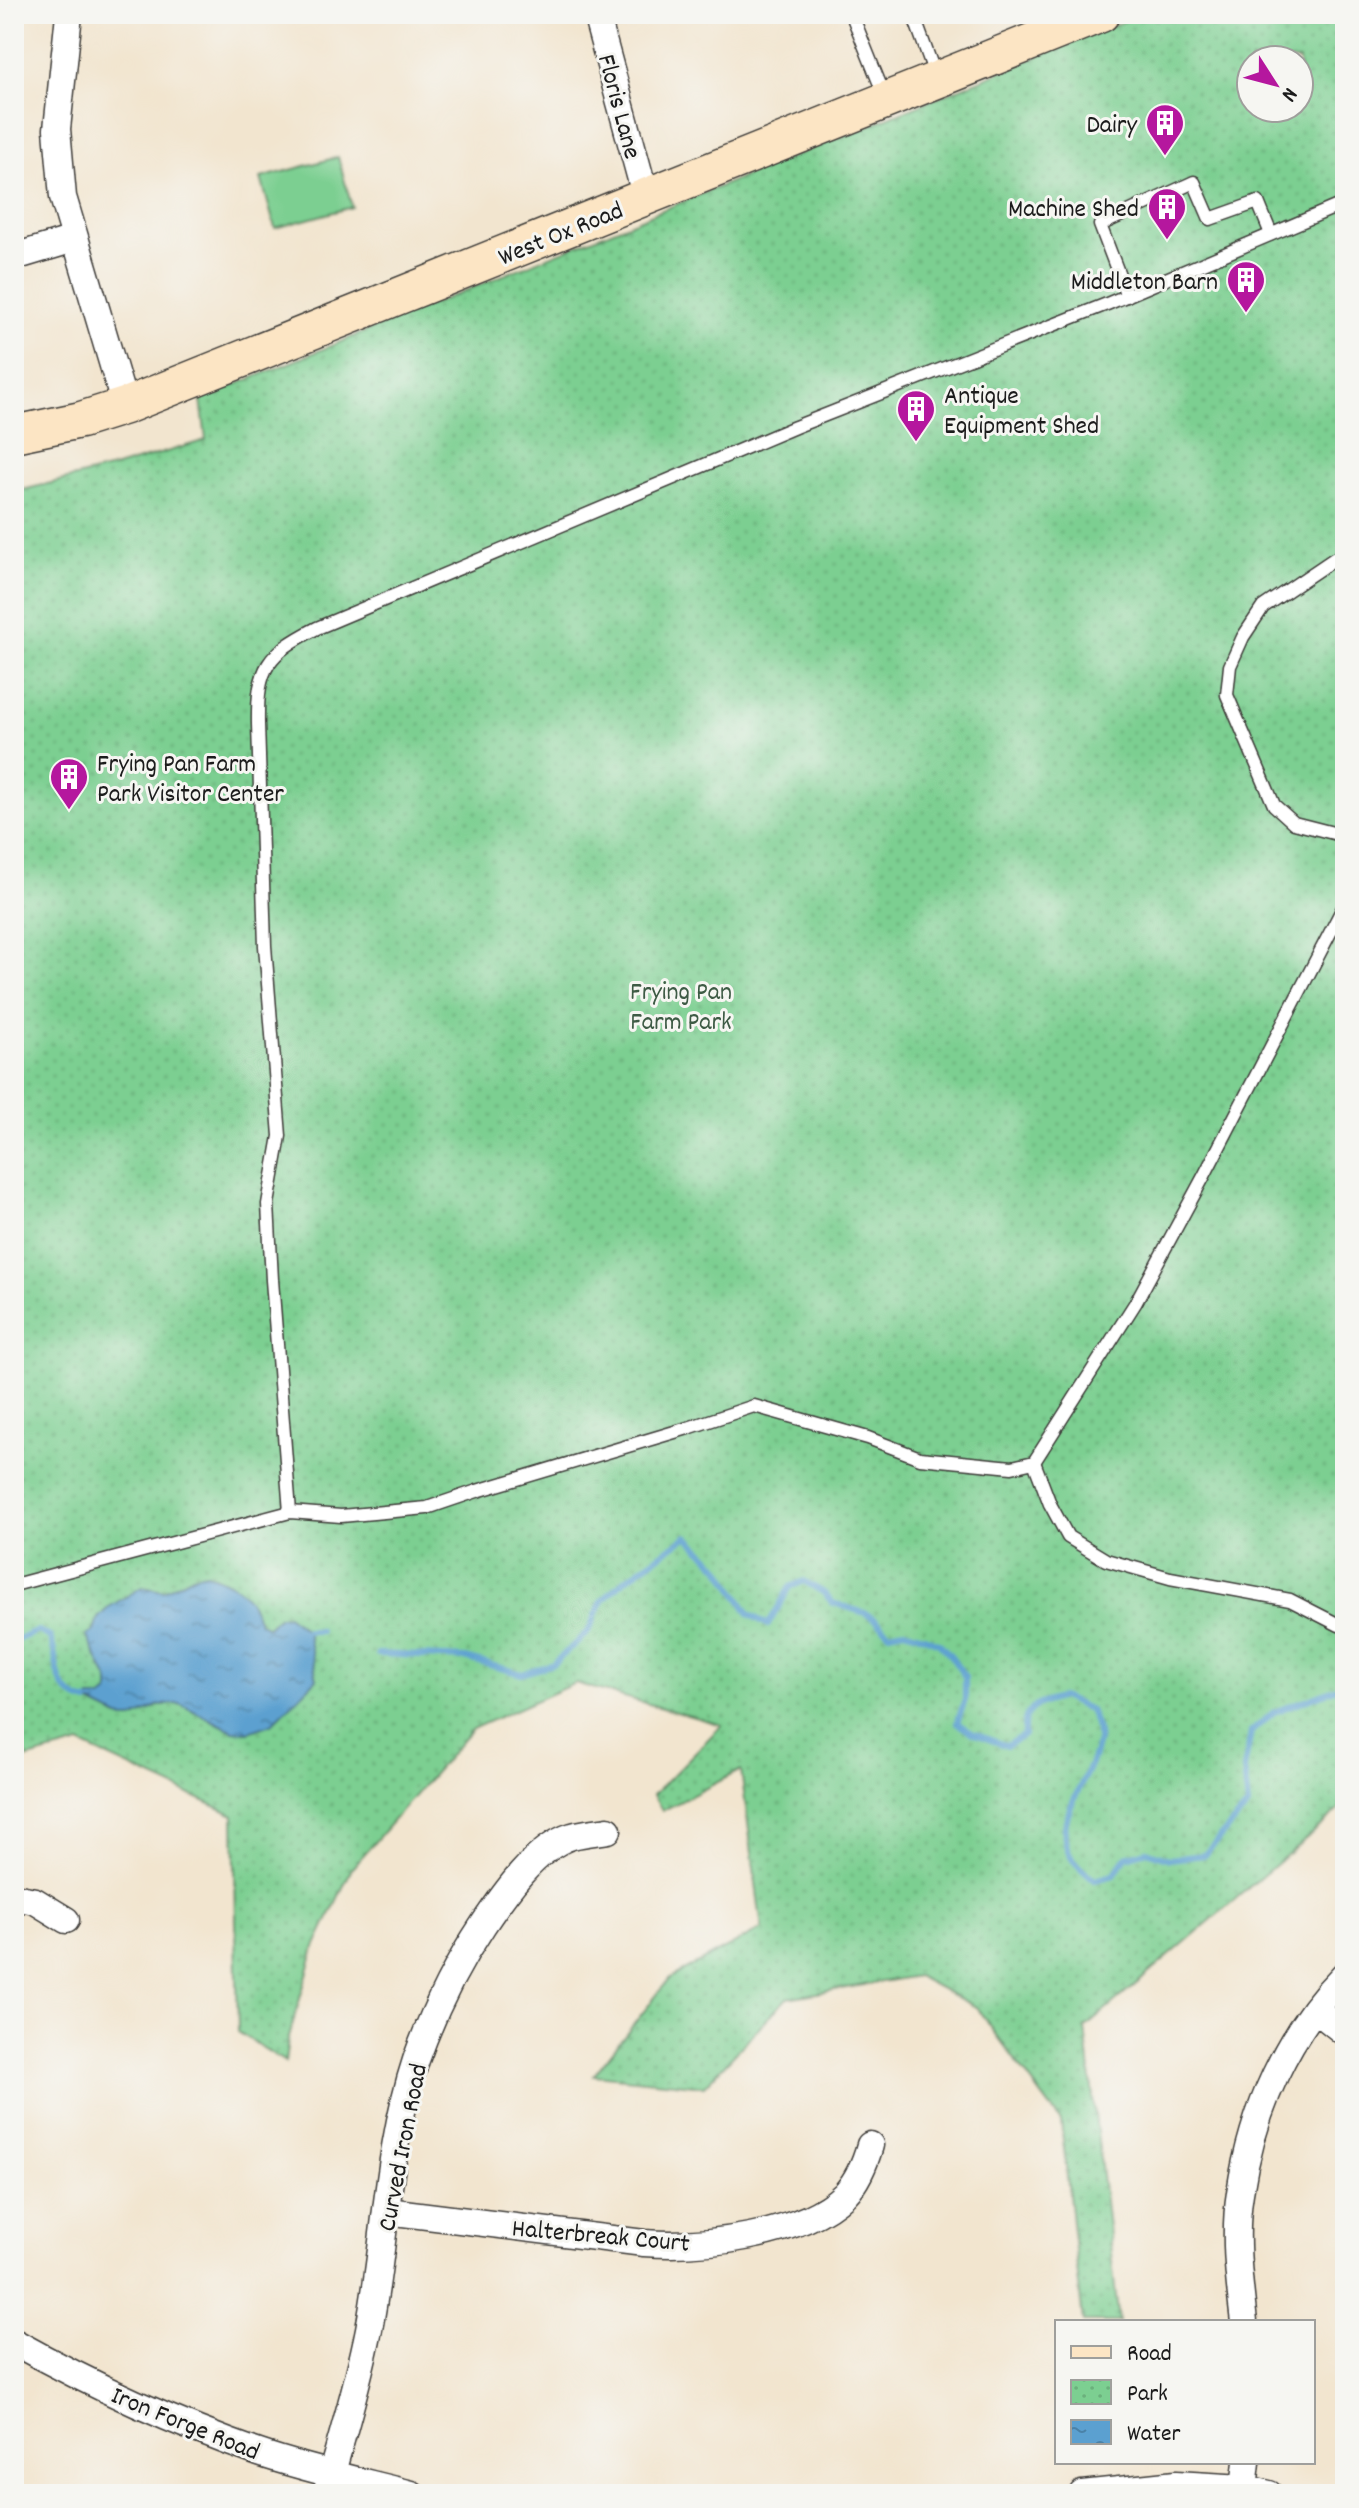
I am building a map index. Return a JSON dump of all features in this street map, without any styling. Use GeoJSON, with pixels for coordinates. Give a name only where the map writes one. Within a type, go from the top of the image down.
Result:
{"type":"FeatureCollection","features":[{"type":"Feature","properties":{"kind":"main road","name":"West Ox Road"},"geometry":{"type":"LineString","coordinates":[[14,434],[81,420],[125,406],[1101,14]]}},
{"type":"Feature","properties":{"kind":"street"},"geometry":{"type":"LineString","coordinates":[[69,14],[57,129],[63,197],[125,406]]}},
{"type":"Feature","properties":{"kind":"street","name":"Floris Lane"},"geometry":{"type":"LineString","coordinates":[[596,14],[646,198]]}},
{"type":"Feature","properties":{"kind":"street"},"geometry":{"type":"LineString","coordinates":[[14,257],[74,239]]}},
{"type":"Feature","properties":{"kind":"street","name":"Curved Iron Road"},"geometry":{"type":"LineString","coordinates":[[329,2484],[369,2328],[400,2122],[416,2062],[437,2005],[467,1950],[501,1899],[540,1855],[572,1836],[608,1830]]}},
{"type":"Feature","properties":{"kind":"street"},"geometry":{"type":"LineString","coordinates":[[14,1897],[35,1901],[66,1920]]}},
{"type":"Feature","properties":{"kind":"street"},"geometry":{"type":"LineString","coordinates":[[1244,2320],[1237,2266],[1239,2195],[1248,2150],[1266,2095],[1286,2054],[1315,2009],[1345,1974]]}},
{"type":"Feature","properties":{"kind":"street"},"geometry":{"type":"LineString","coordinates":[[1315,2009],[1345,2033]]}},
{"type":"Feature","properties":{"kind":"street","name":"Halterbreak Court"},"geometry":{"type":"LineString","coordinates":[[387,2211],[644,2243],[716,2243],[772,2230],[811,2216],[829,2205],[856,2180],[870,2145]]}},
{"type":"Feature","properties":{"kind":"street","name":"Iron Forge Road"},"geometry":{"type":"LineString","coordinates":[[14,2342],[67,2372],[167,2418],[261,2453],[329,2484],[412,2494]]}},
{"type":"Feature","properties":{"kind":"street"},"geometry":{"type":"LineString","coordinates":[[1082,2494],[1176,2484],[1256,2491],[1248,2464]]}},
{"type":"Feature","properties":{"kind":"lane"},"geometry":{"type":"LineString","coordinates":[[856,14],[852,15],[887,101]]}},
{"type":"Feature","properties":{"kind":"lane"},"geometry":{"type":"LineString","coordinates":[[913,14],[937,80]]}},
{"type":"Feature","properties":{"kind":"lane"},"geometry":{"type":"LineString","coordinates":[[1127,296],[1100,225],[1194,182],[1210,219],[1258,202],[1271,234]]}},
{"type":"Feature","properties":{"kind":"lane"},"geometry":{"type":"LineString","coordinates":[[290,1512],[268,1204],[280,1136],[265,946],[257,697],[262,673],[268,665],[289,643],[331,622],[795,427],[1127,296],[1345,203]]}},
{"type":"Feature","properties":{"kind":"lane"},"geometry":{"type":"LineString","coordinates":[[1345,555],[1334,559],[1263,607],[1243,637],[1230,666],[1227,695],[1274,805],[1294,823],[1345,836]]}},
{"type":"Feature","properties":{"kind":"lane"},"geometry":{"type":"LineString","coordinates":[[14,1585],[290,1512],[341,1516],[427,1508],[754,1406],[868,1438],[920,1458],[1012,1467],[1034,1462],[1136,1302],[1345,904]]}},
{"type":"Feature","properties":{"kind":"lane"},"geometry":{"type":"LineString","coordinates":[[1034,1462],[1050,1504],[1068,1537],[1106,1560],[1170,1578],[1290,1600],[1339,1625],[1345,1623]]}},
{"type":"Feature","properties":{"kind":"green space","name":"Frying Pan Farm Park"},"geometry":{"type":"Polygon","coordinates":[[[1141,14],[1345,14],[1345,1805],[1085,2028],[1119,2320],[1083,2320],[1061,2122],[976,2007],[917,1976],[787,1998],[704,2086],[594,2075],[670,1978],[762,1929],[741,1770],[662,1811],[653,1795],[722,1725],[575,1683],[472,1729],[352,1868],[315,1947],[288,2040],[285,2062],[238,2032],[234,1815],[80,1744],[14,1762],[14,492],[113,468],[206,440],[201,399],[1141,14]]]}},
{"type":"Feature","properties":{"kind":"green space"},"geometry":{"type":"Polygon","coordinates":[[[338,157],[352,207],[275,228],[261,178],[338,157]]]}},
{"type":"Feature","properties":{"kind":"water"},"geometry":{"type":"Polygon","coordinates":[[[207,1573],[240,1590],[250,1602],[259,1622],[268,1627],[279,1616],[287,1615],[307,1631],[317,1679],[272,1724],[249,1732],[233,1731],[180,1704],[159,1705],[133,1719],[123,1719],[88,1702],[90,1698],[102,1698],[109,1693],[109,1682],[86,1635],[94,1631],[98,1618],[109,1607],[142,1587],[164,1591],[195,1575],[207,1573]]]}},
{"type":"Feature","properties":{"kind":"waterway"},"geometry":{"type":"LineString","coordinates":[[378,1654],[465,1658],[522,1674],[553,1664],[588,1632],[602,1601],[625,1580],[687,1536],[721,1569],[749,1614],[768,1625],[790,1587],[804,1581],[824,1593],[833,1603],[865,1613],[889,1633],[905,1630],[939,1643],[965,1677],[965,1700],[957,1723],[972,1733],[1007,1746],[1024,1735],[1026,1718],[1039,1705],[1062,1697],[1090,1710],[1098,1740],[1068,1813],[1065,1830],[1067,1847],[1076,1864],[1095,1880],[1114,1875],[1126,1857],[1147,1851],[1169,1859],[1204,1855],[1248,1806],[1244,1769],[1251,1732],[1274,1712],[1345,1685]]}},
{"type":"Feature","properties":{"kind":"waterway"},"geometry":{"type":"LineString","coordinates":[[14,1641],[38,1631],[50,1637],[63,1685],[76,1698],[88,1702]]}},
{"type":"Feature","properties":{"kind":"waterway"},"geometry":{"type":"LineString","coordinates":[[307,1631],[320,1631]]}},
{"type":"Feature","properties":{"kind":"place","name":"Dairy"},"geometry":{"type":"Point","coordinates":[1165,157]}},
{"type":"Feature","properties":{"kind":"place","name":"Machine Shed"},"geometry":{"type":"Point","coordinates":[1167,241]}},
{"type":"Feature","properties":{"kind":"place","name":"Middleton Barn"},"geometry":{"type":"Point","coordinates":[1246,314]}},
{"type":"Feature","properties":{"kind":"place","name":"Antique Equipment Shed"},"geometry":{"type":"Point","coordinates":[916,443]}},
{"type":"Feature","properties":{"kind":"place","name":"Frying Pan Farm Park Visitor Center"},"geometry":{"type":"Point","coordinates":[69,811]}}]}
